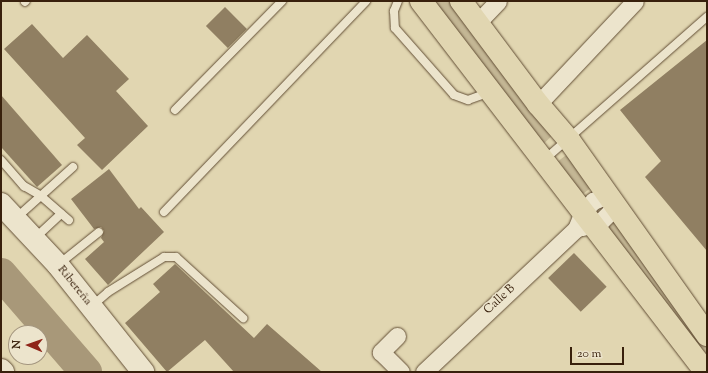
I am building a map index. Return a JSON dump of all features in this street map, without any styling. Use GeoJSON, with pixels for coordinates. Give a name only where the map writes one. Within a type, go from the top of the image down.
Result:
{"type":"FeatureCollection","features":[{"type":"Feature","properties":{"kind":"main road"},"geometry":{"type":"LineString","coordinates":[[421,1],[544,161],[584,222],[706,372]]}},
{"type":"Feature","properties":{"kind":"main road"},"geometry":{"type":"LineString","coordinates":[[461,1],[538,104],[569,140],[707,335]]}},
{"type":"Feature","properties":{"kind":"street"},"geometry":{"type":"LineString","coordinates":[[477,23],[498,1]]}},
{"type":"Feature","properties":{"kind":"street"},"geometry":{"type":"LineString","coordinates":[[538,104],[635,1]]}},
{"type":"Feature","properties":{"kind":"street","name":"Calle B"},"geometry":{"type":"LineString","coordinates":[[424,372],[584,222],[600,222],[607,216],[611,199]]}},
{"type":"Feature","properties":{"kind":"street","name":"Ribereña"},"geometry":{"type":"LineString","coordinates":[[8,212],[58,265],[143,372]]}},
{"type":"Feature","properties":{"kind":"street"},"geometry":{"type":"LineString","coordinates":[[397,336],[381,352],[401,372]]}},
{"type":"Feature","properties":{"kind":"lane"},"geometry":{"type":"LineString","coordinates":[[175,110],[282,1]]}},
{"type":"Feature","properties":{"kind":"lane"},"geometry":{"type":"LineString","coordinates":[[164,212],[366,1]]}},
{"type":"Feature","properties":{"kind":"lane"},"geometry":{"type":"LineString","coordinates":[[398,1],[394,11],[395,28],[454,95],[468,100],[491,92]]}},
{"type":"Feature","properties":{"kind":"lane"},"geometry":{"type":"LineString","coordinates":[[544,161],[707,17]]}},
{"type":"Feature","properties":{"kind":"lane"},"geometry":{"type":"LineString","coordinates":[[1,160],[24,186],[41,196],[69,220]]}},
{"type":"Feature","properties":{"kind":"lane"},"geometry":{"type":"LineString","coordinates":[[8,212],[41,196],[73,168]]}},
{"type":"Feature","properties":{"kind":"lane"},"geometry":{"type":"LineString","coordinates":[[33,240],[61,214]]}},
{"type":"Feature","properties":{"kind":"lane"},"geometry":{"type":"LineString","coordinates":[[58,265],[100,232]]}},
{"type":"Feature","properties":{"kind":"lane"},"geometry":{"type":"LineString","coordinates":[[91,307],[108,292],[164,257],[176,257],[243,318]]}},
{"type":"Feature","properties":{"kind":"shaded area"},"geometry":{"type":"Polygon","coordinates":[[[430,1],[458,1],[555,133],[540,147],[430,1]]]}},
{"type":"Feature","properties":{"kind":"shaded area"},"geometry":{"type":"Polygon","coordinates":[[[569,153],[594,186],[579,197],[554,164],[569,153]]]}},
{"type":"Feature","properties":{"kind":"shaded area"},"geometry":{"type":"Polygon","coordinates":[[[617,220],[707,341],[707,354],[702,359],[603,231],[617,220]]]}},
{"type":"Feature","properties":{"kind":"building"},"geometry":{"type":"Polygon","coordinates":[[[225,7],[247,29],[228,48],[206,26],[225,7]]]}},
{"type":"Feature","properties":{"kind":"building"},"geometry":{"type":"Polygon","coordinates":[[[32,24],[63,58],[87,35],[129,79],[116,91],[148,126],[102,170],[77,145],[85,138],[4,49],[32,24]]]}},
{"type":"Feature","properties":{"kind":"building"},"geometry":{"type":"Polygon","coordinates":[[[707,40],[707,251],[645,177],[661,161],[620,110],[707,40]]]}},
{"type":"Feature","properties":{"kind":"building"},"geometry":{"type":"Polygon","coordinates":[[[1,95],[62,165],[37,187],[1,147],[1,95]]]}},
{"type":"Feature","properties":{"kind":"building"},"geometry":{"type":"Polygon","coordinates":[[[109,169],[139,209],[141,207],[164,232],[108,285],[85,259],[104,242],[101,238],[104,231],[101,227],[94,229],[71,199],[109,169]]]}},
{"type":"Feature","properties":{"kind":"building"},"geometry":{"type":"Polygon","coordinates":[[[574,253],[607,287],[581,312],[548,278],[574,253]]]}},
{"type":"Feature","properties":{"kind":"building"},"geometry":{"type":"Polygon","coordinates":[[[175,264],[254,338],[267,324],[322,372],[234,372],[205,340],[167,372],[125,323],[160,292],[153,284],[175,264]]]}},
{"type":"Feature","properties":{"kind":"waterway"},"geometry":{"type":"LineString","coordinates":[[1,274],[86,372]]}}]}
